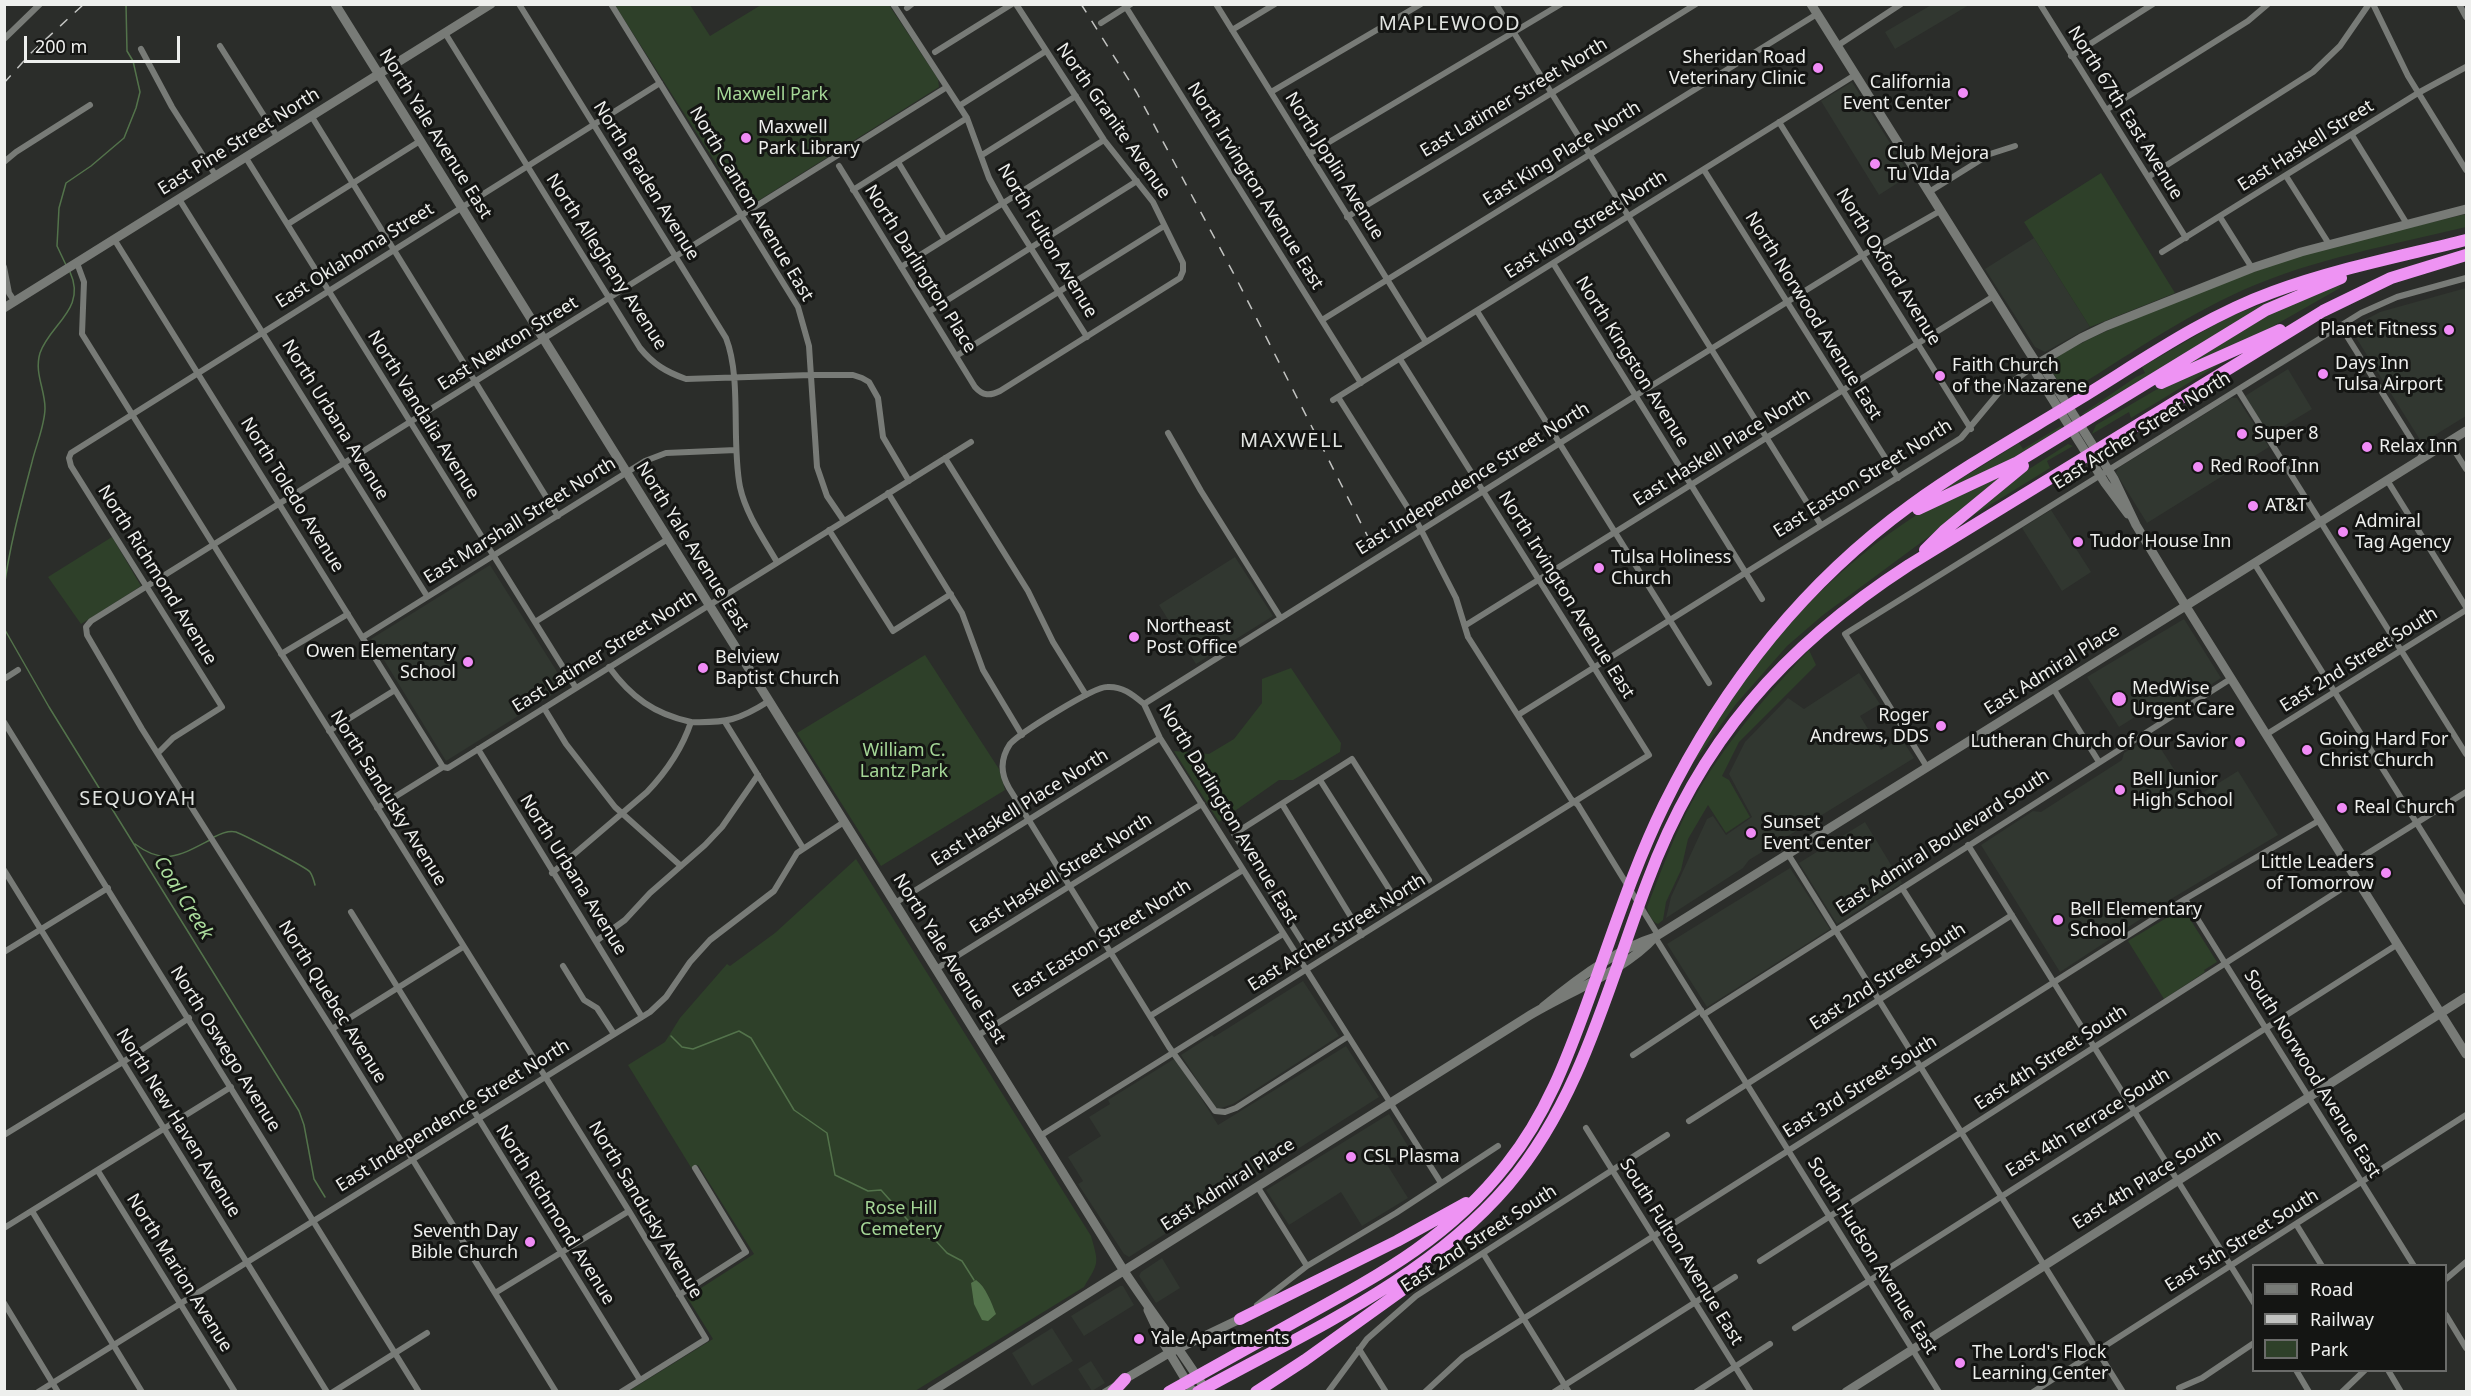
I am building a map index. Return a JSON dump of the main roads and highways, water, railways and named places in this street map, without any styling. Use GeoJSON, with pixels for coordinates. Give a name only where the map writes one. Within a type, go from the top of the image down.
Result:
{"type":"FeatureCollection","features":[{"type":"Feature","properties":{"kind":"highway"},"geometry":{"type":"LineString","coordinates":[[1169,1392],[1393,1267],[1437,1235],[1480,1195],[1508,1164],[1540,1116],[1560,1076],[1641,858],[1681,772],[1718,708],[1740,676],[1808,596],[1867,541],[1931,492],[2206,322],[2270,293],[2381,261],[2466,240]]}},
{"type":"Feature","properties":{"kind":"highway"},"geometry":{"type":"LineString","coordinates":[[1867,541],[1926,504],[2016,463],[2078,431],[2172,377],[2323,312],[2391,278],[2466,255]]}},
{"type":"Feature","properties":{"kind":"highway"},"geometry":{"type":"LineString","coordinates":[[1909,565],[1944,531],[2004,480],[2078,431],[2266,310],[2381,261]]}},
{"type":"Feature","properties":{"kind":"highway"},"geometry":{"type":"LineString","coordinates":[[1256,1392],[1408,1286],[1508,1184],[1533,1152],[1572,1084],[1647,881],[1667,835],[1696,778],[1723,736],[1772,675],[1822,627],[1909,565],[2323,312]]}},
{"type":"Feature","properties":{"kind":"highway"},"geometry":{"type":"LineString","coordinates":[[1240,1319],[1397,1241],[1480,1195]]}},
{"type":"Feature","properties":{"kind":"highway"},"geometry":{"type":"LineString","coordinates":[[1198,1392],[1398,1281],[1457,1236]]}},
{"type":"Feature","properties":{"kind":"highway"},"geometry":{"type":"LineString","coordinates":[[1113,1392],[1125,1379]]}},
{"type":"Feature","properties":{"kind":"main road","name":"North Yale Avenue East"},"geometry":{"type":"LineString","coordinates":[[334,4],[1146,1305]]}},
{"type":"Feature","properties":{"kind":"main road","name":"East Pine Street North"},"geometry":{"type":"LineString","coordinates":[[4,308],[491,4]]}},
{"type":"Feature","properties":{"kind":"main road"},"geometry":{"type":"LineString","coordinates":[[1811,4],[2037,364],[2044,368],[2097,471],[2136,525],[2466,1054]]}},
{"type":"Feature","properties":{"kind":"main road","name":"East Easton Street North"},"geometry":{"type":"LineString","coordinates":[[2037,364],[2080,338],[2106,326],[2252,268],[2329,244],[2466,209]]}},
{"type":"Feature","properties":{"kind":"main road"},"geometry":{"type":"LineString","coordinates":[[2055,393],[2072,410],[2078,431],[2106,466],[2136,525]]}},
{"type":"Feature","properties":{"kind":"main road","name":"East Admiral Place"},"geometry":{"type":"LineString","coordinates":[[931,1392],[945,1388],[1257,1185],[1543,1007],[1573,993],[1626,960],[1645,948],[1657,936],[2466,431]]}},
{"type":"Feature","properties":{"kind":"main road","name":"East 4th Place South"},"geometry":{"type":"LineString","coordinates":[[1846,1392],[2466,997]]}},
{"type":"Feature","properties":{"kind":"main road"},"geometry":{"type":"LineString","coordinates":[[1146,1305],[1160,1320],[1207,1392]]}},
{"type":"Feature","properties":{"kind":"main road"},"geometry":{"type":"LineString","coordinates":[[1146,1305],[1169,1353],[1193,1392]]}},
{"type":"Feature","properties":{"kind":"main road"},"geometry":{"type":"LineString","coordinates":[[1125,1379],[1169,1353],[1240,1319]]}},
{"type":"Feature","properties":{"kind":"waterway","name":"Coal Creek"},"geometry":{"type":"LineString","coordinates":[[66,265],[57,246],[59,208],[66,183],[91,166],[124,138],[140,92],[133,61],[127,51],[126,4]]}},
{"type":"Feature","properties":{"kind":"waterway","name":"Coal Creek"},"geometry":{"type":"LineString","coordinates":[[4,588],[16,524],[45,415],[38,360],[45,343],[71,306],[74,285],[70,272]]}},
{"type":"Feature","properties":{"kind":"waterway","name":"Coal Creek"},"geometry":{"type":"LineString","coordinates":[[4,619],[5,630],[49,707],[299,1111],[304,1125],[314,1179],[325,1197]]}},
{"type":"Feature","properties":{"kind":"waterway"},"geometry":{"type":"LineString","coordinates":[[214,837],[230,832],[241,834],[306,869],[311,873],[315,885]]}},
{"type":"Feature","properties":{"kind":"waterway"},"geometry":{"type":"LineString","coordinates":[[135,844],[155,855],[172,856],[210,840]]}},
{"type":"Feature","properties":{"kind":"waterway"},"geometry":{"type":"LineString","coordinates":[[671,1036],[682,1047],[693,1049],[739,1031],[751,1038],[794,1110],[827,1133],[835,1175],[868,1191],[881,1190],[921,1235],[936,1241],[947,1253],[962,1261],[974,1280]]}},
{"type":"Feature","properties":{"kind":"railway"},"geometry":{"type":"LineString","coordinates":[[4,83],[31,53],[84,4]]}},
{"type":"Feature","properties":{"kind":"railway"},"geometry":{"type":"LineString","coordinates":[[1081,4],[1137,93],[1236,278],[1369,539]]}},
{"type":"Feature","properties":{"kind":"place","name":"Sheridan Road Veterinary Clinic"},"geometry":{"type":"Point","coordinates":[1818,68]}},
{"type":"Feature","properties":{"kind":"place","name":"California Event Center"},"geometry":{"type":"Point","coordinates":[1963,93]}},
{"type":"Feature","properties":{"kind":"place","name":"Maxwell Park Library"},"geometry":{"type":"Point","coordinates":[746,138]}},
{"type":"Feature","properties":{"kind":"place","name":"Club Mejora Tu VIda"},"geometry":{"type":"Point","coordinates":[1875,164]}},
{"type":"Feature","properties":{"kind":"place","name":"Planet Fitness"},"geometry":{"type":"Point","coordinates":[2449,330]}},
{"type":"Feature","properties":{"kind":"place","name":"Days Inn Tulsa Airport"},"geometry":{"type":"Point","coordinates":[2323,374]}},
{"type":"Feature","properties":{"kind":"place","name":"Faith Church of the Nazarene"},"geometry":{"type":"Point","coordinates":[1940,376]}},
{"type":"Feature","properties":{"kind":"place","name":"Super 8"},"geometry":{"type":"Point","coordinates":[2242,434]}},
{"type":"Feature","properties":{"kind":"place","name":"Relax Inn"},"geometry":{"type":"Point","coordinates":[2367,447]}},
{"type":"Feature","properties":{"kind":"place","name":"Red Roof Inn"},"geometry":{"type":"Point","coordinates":[2198,467]}},
{"type":"Feature","properties":{"kind":"place","name":"AT&T"},"geometry":{"type":"Point","coordinates":[2253,506]}},
{"type":"Feature","properties":{"kind":"place","name":"Admiral Tag Agency"},"geometry":{"type":"Point","coordinates":[2343,532]}},
{"type":"Feature","properties":{"kind":"place","name":"Tudor House Inn"},"geometry":{"type":"Point","coordinates":[2078,542]}},
{"type":"Feature","properties":{"kind":"place","name":"Tulsa Holiness Church"},"geometry":{"type":"Point","coordinates":[1599,568]}},
{"type":"Feature","properties":{"kind":"place","name":"Northeast Post Office"},"geometry":{"type":"Point","coordinates":[1134,637]}},
{"type":"Feature","properties":{"kind":"place","name":"Owen Elementary School"},"geometry":{"type":"Point","coordinates":[468,662]}},
{"type":"Feature","properties":{"kind":"place","name":"Belview Baptist Church"},"geometry":{"type":"Point","coordinates":[703,668]}},
{"type":"Feature","properties":{"kind":"place","name":"MedWise Urgent Care"},"geometry":{"type":"Point","coordinates":[2119,699]}},
{"type":"Feature","properties":{"kind":"place","name":"Roger Andrews, DDS"},"geometry":{"type":"Point","coordinates":[1941,726]}},
{"type":"Feature","properties":{"kind":"place","name":"Lutheran Church of Our Savior"},"geometry":{"type":"Point","coordinates":[2240,742]}},
{"type":"Feature","properties":{"kind":"place","name":"Going Hard For Christ Church"},"geometry":{"type":"Point","coordinates":[2307,750]}},
{"type":"Feature","properties":{"kind":"place","name":"Bell Junior High School"},"geometry":{"type":"Point","coordinates":[2120,790]}},
{"type":"Feature","properties":{"kind":"place","name":"Real Church"},"geometry":{"type":"Point","coordinates":[2342,808]}},
{"type":"Feature","properties":{"kind":"place","name":"Sunset Event Center"},"geometry":{"type":"Point","coordinates":[1751,833]}},
{"type":"Feature","properties":{"kind":"place","name":"Little Leaders of Tomorrow"},"geometry":{"type":"Point","coordinates":[2386,873]}},
{"type":"Feature","properties":{"kind":"place","name":"Bell Elementary School"},"geometry":{"type":"Point","coordinates":[2058,920]}},
{"type":"Feature","properties":{"kind":"place","name":"CSL Plasma"},"geometry":{"type":"Point","coordinates":[1351,1157]}},
{"type":"Feature","properties":{"kind":"place","name":"Seventh Day Bible Church"},"geometry":{"type":"Point","coordinates":[530,1242]}},
{"type":"Feature","properties":{"kind":"place","name":"Yale Apartments"},"geometry":{"type":"Point","coordinates":[1139,1339]}},
{"type":"Feature","properties":{"kind":"place","name":"The Lord's Flock Learning Center"},"geometry":{"type":"Point","coordinates":[1960,1363]}},
{"type":"Feature","properties":{"kind":"district","name":"MAPLEWOOD"},"geometry":{"type":"Point","coordinates":[1450,24]}},
{"type":"Feature","properties":{"kind":"district","name":"MAXWELL"},"geometry":{"type":"Point","coordinates":[1292,441]}},
{"type":"Feature","properties":{"kind":"district","name":"SEQUOYAH"},"geometry":{"type":"Point","coordinates":[138,799]}},
{"type":"Feature","properties":{"kind":"park label","name":"Maxwell Park"},"geometry":{"type":"Point","coordinates":[772,95]}},
{"type":"Feature","properties":{"kind":"park label","name":"William C. Lantz Park"},"geometry":{"type":"Point","coordinates":[904,762]}},
{"type":"Feature","properties":{"kind":"park label","name":"Rose Hill Cemetery"},"geometry":{"type":"Point","coordinates":[901,1219]}}]}
